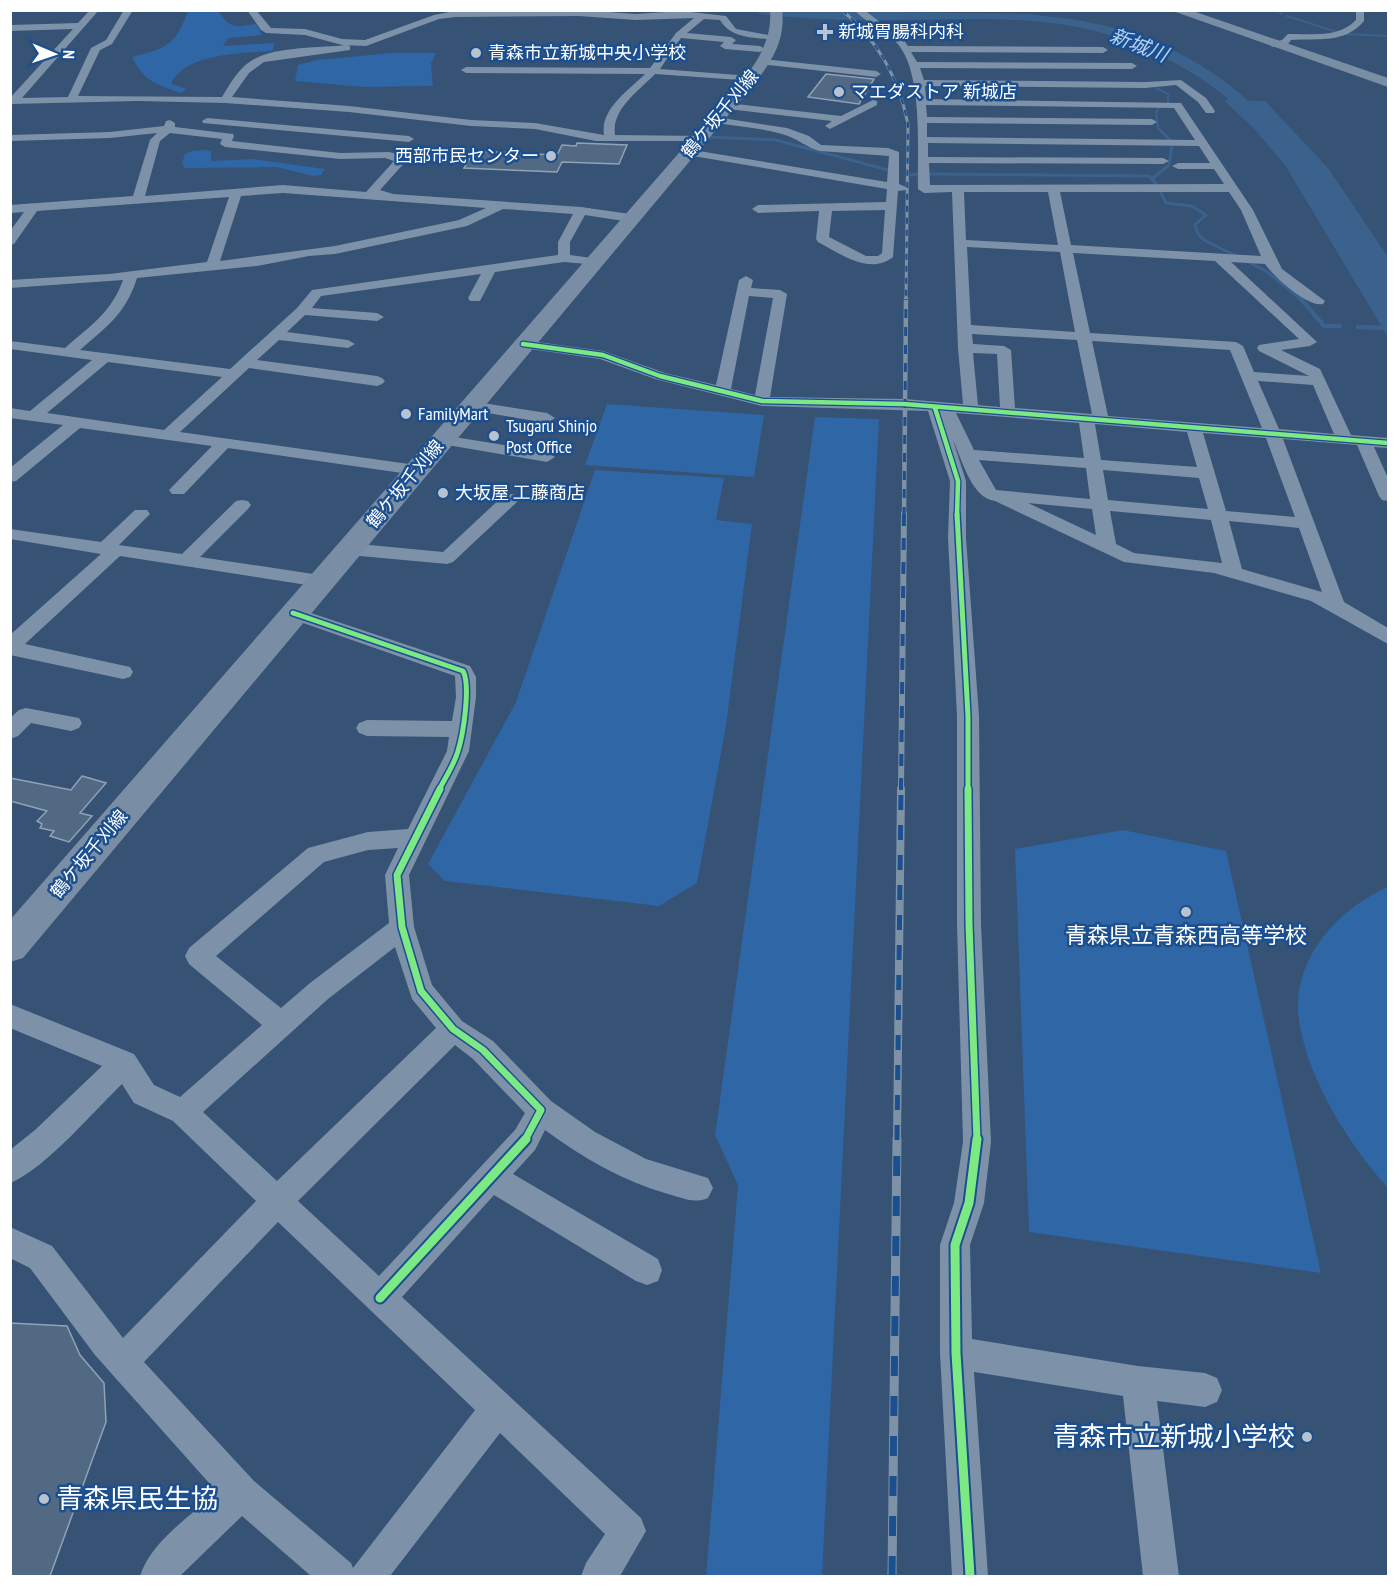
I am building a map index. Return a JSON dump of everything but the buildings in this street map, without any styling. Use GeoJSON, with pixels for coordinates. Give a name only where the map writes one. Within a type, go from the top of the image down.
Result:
{"type":"FeatureCollection","features":[{"type":"Feature","properties":{"kind":"main road"},"geometry":{"type":"LineString","coordinates":[[1176,10],[1389,83]]}},
{"type":"Feature","properties":{"kind":"main road","name":"鶴ケ坂千刈線"},"geometry":{"type":"LineString","coordinates":[[10,947],[705,132],[768,44]]}},
{"type":"Feature","properties":{"kind":"street"},"geometry":{"type":"LineString","coordinates":[[12,101],[95,10]]}},
{"type":"Feature","properties":{"kind":"street"},"geometry":{"type":"LineString","coordinates":[[71,101],[96,48],[109,42],[129,10]]}},
{"type":"Feature","properties":{"kind":"street"},"geometry":{"type":"LineString","coordinates":[[251,10],[269,31],[312,34],[351,43],[366,43],[437,17],[465,14],[567,12],[636,17],[701,13],[723,18],[729,28],[734,31],[768,44],[876,74]]}},
{"type":"Feature","properties":{"kind":"street"},"geometry":{"type":"LineString","coordinates":[[455,10],[465,14]]}},
{"type":"Feature","properties":{"kind":"street"},"geometry":{"type":"LineString","coordinates":[[626,10],[636,17]]}},
{"type":"Feature","properties":{"kind":"street"},"geometry":{"type":"LineString","coordinates":[[858,10],[878,26],[897,34],[914,65],[920,83],[924,189]]}},
{"type":"Feature","properties":{"kind":"street"},"geometry":{"type":"LineString","coordinates":[[1273,44],[1285,42],[1288,37],[1320,39],[1350,30],[1360,21],[1360,10]]}},
{"type":"Feature","properties":{"kind":"street"},"geometry":{"type":"LineString","coordinates":[[610,138],[608,125],[611,114],[653,71],[679,35],[701,13]]}},
{"type":"Feature","properties":{"kind":"street"},"geometry":{"type":"LineString","coordinates":[[10,35],[14,28],[30,16]]}},
{"type":"Feature","properties":{"kind":"street"},"geometry":{"type":"LineString","coordinates":[[14,28],[82,26]]}},
{"type":"Feature","properties":{"kind":"street"},"geometry":{"type":"LineString","coordinates":[[225,100],[242,74],[256,61],[305,52],[380,44],[389,42],[395,34]]}},
{"type":"Feature","properties":{"kind":"street"},"geometry":{"type":"LineString","coordinates":[[679,35],[731,40],[725,46],[768,44]]}},
{"type":"Feature","properties":{"kind":"street"},"geometry":{"type":"LineString","coordinates":[[466,70],[653,71],[768,44]]}},
{"type":"Feature","properties":{"kind":"street"},"geometry":{"type":"LineString","coordinates":[[906,49],[1103,50]]}},
{"type":"Feature","properties":{"kind":"street"},"geometry":{"type":"LineString","coordinates":[[914,65],[1132,66]]}},
{"type":"Feature","properties":{"kind":"street"},"geometry":{"type":"LineString","coordinates":[[920,83],[1145,85],[1178,82],[1202,100],[1210,111]]}},
{"type":"Feature","properties":{"kind":"street"},"geometry":{"type":"LineString","coordinates":[[142,110],[173,105],[190,99]]}},
{"type":"Feature","properties":{"kind":"street"},"geometry":{"type":"LineString","coordinates":[[12,101],[225,100],[349,109],[471,123],[536,126],[596,138],[705,132],[843,119]]}},
{"type":"Feature","properties":{"kind":"street"},"geometry":{"type":"LineString","coordinates":[[920,102],[1177,105],[1247,210],[1269,260],[1278,272],[1318,301]]}},
{"type":"Feature","properties":{"kind":"street"},"geometry":{"type":"LineString","coordinates":[[807,139],[873,103]]}},
{"type":"Feature","properties":{"kind":"street"},"geometry":{"type":"LineString","coordinates":[[138,200],[154,140],[169,125],[173,105]]}},
{"type":"Feature","properties":{"kind":"street"},"geometry":{"type":"LineString","coordinates":[[169,125],[229,136],[225,144],[340,156],[389,155],[432,118]]}},
{"type":"Feature","properties":{"kind":"street"},"geometry":{"type":"LineString","coordinates":[[10,138],[110,135],[169,125],[183,119]]}},
{"type":"Feature","properties":{"kind":"street"},"geometry":{"type":"LineString","coordinates":[[195,120],[415,133]]}},
{"type":"Feature","properties":{"kind":"street"},"geometry":{"type":"LineString","coordinates":[[921,120],[1152,122]]}},
{"type":"Feature","properties":{"kind":"street"},"geometry":{"type":"LineString","coordinates":[[705,132],[777,130],[807,139],[814,147],[888,151],[895,154],[901,188],[891,206],[888,254],[881,260],[864,260],[822,239],[826,207]]}},
{"type":"Feature","properties":{"kind":"street"},"geometry":{"type":"LineString","coordinates":[[705,132],[730,147]]}},
{"type":"Feature","properties":{"kind":"street"},"geometry":{"type":"LineString","coordinates":[[705,132],[799,167],[901,188],[958,191],[1233,188]]}},
{"type":"Feature","properties":{"kind":"street"},"geometry":{"type":"LineString","coordinates":[[921,140],[1202,143]]}},
{"type":"Feature","properties":{"kind":"street"},"geometry":{"type":"LineString","coordinates":[[389,155],[404,160],[372,191],[399,195],[396,198]]}},
{"type":"Feature","properties":{"kind":"street"},"geometry":{"type":"LineString","coordinates":[[923,160],[1163,161]]}},
{"type":"Feature","properties":{"kind":"street"},"geometry":{"type":"LineString","coordinates":[[1178,166],[1218,166]]}},
{"type":"Feature","properties":{"kind":"street"},"geometry":{"type":"LineString","coordinates":[[10,209],[283,189],[581,211],[630,218]]}},
{"type":"Feature","properties":{"kind":"street"},"geometry":{"type":"LineString","coordinates":[[1053,189],[1082,337],[1094,420],[1093,464],[1107,547]]}},
{"type":"Feature","properties":{"kind":"street"},"geometry":{"type":"LineString","coordinates":[[958,191],[965,348],[971,411]]}},
{"type":"Feature","properties":{"kind":"street"},"geometry":{"type":"LineString","coordinates":[[212,266],[236,192]]}},
{"type":"Feature","properties":{"kind":"street"},"geometry":{"type":"LineString","coordinates":[[758,209],[793,203],[826,207],[891,206]]}},
{"type":"Feature","properties":{"kind":"street"},"geometry":{"type":"LineString","coordinates":[[10,284],[131,275],[360,246],[463,223],[501,206]]}},
{"type":"Feature","properties":{"kind":"street"},"geometry":{"type":"LineString","coordinates":[[12,238],[33,208]]}},
{"type":"Feature","properties":{"kind":"street"},"geometry":{"type":"LineString","coordinates":[[564,258],[564,242],[581,211]]}},
{"type":"Feature","properties":{"kind":"street"},"geometry":{"type":"LineString","coordinates":[[960,243],[1269,260]]}},
{"type":"Feature","properties":{"kind":"street"},"geometry":{"type":"LineString","coordinates":[[964,329],[1268,348],[1310,342],[1218,257]]}},
{"type":"Feature","properties":{"kind":"street"},"geometry":{"type":"LineString","coordinates":[[169,434],[302,311],[317,292],[564,258],[594,262]]}},
{"type":"Feature","properties":{"kind":"street"},"geometry":{"type":"LineString","coordinates":[[475,298],[490,267]]}},
{"type":"Feature","properties":{"kind":"street"},"geometry":{"type":"LineString","coordinates":[[69,352],[115,311],[123,299],[131,275]]}},
{"type":"Feature","properties":{"kind":"street"},"geometry":{"type":"LineString","coordinates":[[722,393],[747,277]]}},
{"type":"Feature","properties":{"kind":"street"},"geometry":{"type":"LineString","coordinates":[[743,292],[780,294],[762,401]]}},
{"type":"Feature","properties":{"kind":"street"},"geometry":{"type":"LineString","coordinates":[[302,311],[377,317]]}},
{"type":"Feature","properties":{"kind":"street"},"geometry":{"type":"LineString","coordinates":[[276,335],[348,344]]}},
{"type":"Feature","properties":{"kind":"street"},"geometry":{"type":"LineString","coordinates":[[523,344],[603,356],[660,376],[762,401],[882,403],[1389,443]]}},
{"type":"Feature","properties":{"kind":"street"},"geometry":{"type":"LineString","coordinates":[[10,345],[377,381]]}},
{"type":"Feature","properties":{"kind":"street"},"geometry":{"type":"LineString","coordinates":[[1236,346],[1273,434],[1336,605]]}},
{"type":"Feature","properties":{"kind":"street"},"geometry":{"type":"LineString","coordinates":[[965,348],[1004,350],[1008,414]]}},
{"type":"Feature","properties":{"kind":"street"},"geometry":{"type":"LineString","coordinates":[[1268,348],[1314,372],[1345,440]]}},
{"type":"Feature","properties":{"kind":"street"},"geometry":{"type":"LineString","coordinates":[[34,416],[106,356]]}},
{"type":"Feature","properties":{"kind":"street"},"geometry":{"type":"LineString","coordinates":[[1248,376],[1318,381]]}},
{"type":"Feature","properties":{"kind":"street"},"geometry":{"type":"LineString","coordinates":[[470,406],[547,418]]}},
{"type":"Feature","properties":{"kind":"street"},"geometry":{"type":"LineString","coordinates":[[941,409],[968,454],[984,488],[991,495],[1002,498],[1130,558],[1215,567],[1318,597],[1336,605],[1389,637]]}},
{"type":"Feature","properties":{"kind":"street"},"geometry":{"type":"LineString","coordinates":[[941,409],[958,481],[957,538],[968,716],[969,924],[977,1142],[969,1203],[955,1245],[956,1353],[970,1576]]}},
{"type":"Feature","properties":{"kind":"street"},"geometry":{"type":"LineString","coordinates":[[10,413],[416,470]]}},
{"type":"Feature","properties":{"kind":"street"},"geometry":{"type":"LineString","coordinates":[[10,477],[78,421]]}},
{"type":"Feature","properties":{"kind":"street"},"geometry":{"type":"LineString","coordinates":[[1194,428],[1234,572]]}},
{"type":"Feature","properties":{"kind":"street"},"geometry":{"type":"LineString","coordinates":[[442,440],[547,457]]}},
{"type":"Feature","properties":{"kind":"street"},"geometry":{"type":"LineString","coordinates":[[1364,441],[1389,496]]}},
{"type":"Feature","properties":{"kind":"street"},"geometry":{"type":"LineString","coordinates":[[178,490],[225,442]]}},
{"type":"Feature","properties":{"kind":"street"},"geometry":{"type":"LineString","coordinates":[[968,454],[1205,473]]}},
{"type":"Feature","properties":{"kind":"street"},"geometry":{"type":"LineString","coordinates":[[1002,498],[1307,523]]}},
{"type":"Feature","properties":{"kind":"street"},"geometry":{"type":"LineString","coordinates":[[349,549],[447,558],[510,499]]}},
{"type":"Feature","properties":{"kind":"street"},"geometry":{"type":"LineString","coordinates":[[186,561],[242,505]]}},
{"type":"Feature","properties":{"kind":"street"},"geometry":{"type":"LineString","coordinates":[[10,647],[110,549],[141,514]]}},
{"type":"Feature","properties":{"kind":"street"},"geometry":{"type":"LineString","coordinates":[[14,537],[320,581]]}},
{"type":"Feature","properties":{"kind":"street"},"geometry":{"type":"LineString","coordinates":[[293,613],[463,671],[466,677],[466,696],[458,752],[397,875],[402,927],[421,991],[453,1029],[483,1050],[541,1110],[585,1142],[641,1172],[698,1188]]}},
{"type":"Feature","properties":{"kind":"street"},"geometry":{"type":"LineString","coordinates":[[10,647],[123,672]]}},
{"type":"Feature","properties":{"kind":"street"},"geometry":{"type":"LineString","coordinates":[[10,731],[26,715],[71,723]]}},
{"type":"Feature","properties":{"kind":"street"},"geometry":{"type":"LineString","coordinates":[[367,728],[461,729]]}},
{"type":"Feature","properties":{"kind":"street"},"geometry":{"type":"LineString","coordinates":[[282,1025],[198,956],[316,855],[369,841],[416,838]]}},
{"type":"Feature","properties":{"kind":"street"},"geometry":{"type":"LineString","coordinates":[[183,1112],[319,991],[402,927]]}},
{"type":"Feature","properties":{"kind":"street"},"geometry":{"type":"LineString","coordinates":[[10,1016],[124,1063],[144,1094],[183,1112],[628,1532],[599,1576]]}},
{"type":"Feature","properties":{"kind":"street"},"geometry":{"type":"LineString","coordinates":[[122,1362],[278,1200],[453,1029]]}},
{"type":"Feature","properties":{"kind":"street"},"geometry":{"type":"LineString","coordinates":[[10,1168],[45,1140],[124,1063]]}},
{"type":"Feature","properties":{"kind":"street"},"geometry":{"type":"LineString","coordinates":[[380,1298],[525,1140],[541,1110]]}},
{"type":"Feature","properties":{"kind":"street"},"geometry":{"type":"LineString","coordinates":[[491,1177],[647,1270]]}},
{"type":"Feature","properties":{"kind":"street"},"geometry":{"type":"LineString","coordinates":[[10,1242],[41,1257],[106,1344],[243,1493],[338,1576]]}},
{"type":"Feature","properties":{"kind":"street"},"geometry":{"type":"LineString","coordinates":[[956,1353],[1138,1382],[1205,1390]]}},
{"type":"Feature","properties":{"kind":"street"},"geometry":{"type":"LineString","coordinates":[[1138,1382],[1161,1576]]}},
{"type":"Feature","properties":{"kind":"street"},"geometry":{"type":"LineString","coordinates":[[368,1576],[496,1409]]}},
{"type":"Feature","properties":{"kind":"street"},"geometry":{"type":"LineString","coordinates":[[158,1576],[172,1557],[243,1493]]}},
{"type":"Feature","properties":{"kind":"shaded area"},"geometry":{"type":"Polygon","coordinates":[[[188,11],[218,11],[230,24],[243,26],[256,24],[262,35],[228,38],[223,46],[275,43],[272,51],[231,54],[201,60],[188,66],[171,84],[187,89],[181,93],[158,84],[141,72],[132,57],[154,51],[168,44],[174,39],[188,11]]]}},
{"type":"Feature","properties":{"kind":"shaded area"},"geometry":{"type":"Polygon","coordinates":[[[392,53],[436,53],[431,63],[433,86],[363,87],[295,81],[298,65],[317,60],[392,53]]]}},
{"type":"Feature","properties":{"kind":"shaded area"},"geometry":{"type":"Polygon","coordinates":[[[1224,100],[1265,101],[1328,168],[1388,257],[1388,337],[1285,165],[1257,132],[1224,100]]]}},
{"type":"Feature","properties":{"kind":"shaded area"},"geometry":{"type":"Polygon","coordinates":[[[203,150],[211,151],[211,161],[253,159],[325,169],[321,175],[313,176],[277,167],[185,168],[182,163],[185,154],[203,150]]]}},
{"type":"Feature","properties":{"kind":"shaded area"},"geometry":{"type":"Polygon","coordinates":[[[607,404],[764,415],[754,477],[585,465],[607,404]]]}},
{"type":"Feature","properties":{"kind":"shaded area"},"geometry":{"type":"Polygon","coordinates":[[[815,417],[879,419],[822,1576],[706,1576],[738,1185],[715,1135],[815,417]]]}},
{"type":"Feature","properties":{"kind":"shaded area"},"geometry":{"type":"Polygon","coordinates":[[[595,470],[724,478],[716,520],[752,524],[726,726],[697,883],[659,906],[445,881],[428,864],[516,702],[595,470]]]}},
{"type":"Feature","properties":{"kind":"shaded area"},"geometry":{"type":"Polygon","coordinates":[[[1123,830],[1226,851],[1321,1273],[1029,1232],[1015,849],[1123,830]]]}},
{"type":"Feature","properties":{"kind":"shaded area"},"geometry":{"type":"Polygon","coordinates":[[[1388,887],[1388,1188],[1345,1132],[1321,1088],[1304,1043],[1299,1021],[1298,999],[1302,978],[1321,940],[1351,909],[1388,887]]]}},
{"type":"Feature","properties":{"kind":"waterway","name":"新城川"},"geometry":{"type":"LineString","coordinates":[[760,10],[848,17],[1027,18],[1071,23],[1114,32],[1130,37],[1190,66],[1216,82],[1251,111],[1271,135]]}},
{"type":"Feature","properties":{"kind":"waterway"},"geometry":{"type":"LineString","coordinates":[[1276,10],[1282,14]]}},
{"type":"Feature","properties":{"kind":"waterway"},"geometry":{"type":"LineString","coordinates":[[1287,16],[1337,32]]}},
{"type":"Feature","properties":{"kind":"waterway"},"geometry":{"type":"LineString","coordinates":[[1343,34],[1388,36]]}},
{"type":"Feature","properties":{"kind":"waterway"},"geometry":{"type":"LineString","coordinates":[[1156,88],[1168,94],[1168,103]]}},
{"type":"Feature","properties":{"kind":"waterway"},"geometry":{"type":"LineString","coordinates":[[1160,106],[1156,112],[1158,128],[1170,140]]}},
{"type":"Feature","properties":{"kind":"waterway"},"geometry":{"type":"LineString","coordinates":[[709,137],[776,140],[888,170]]}},
{"type":"Feature","properties":{"kind":"waterway"},"geometry":{"type":"LineString","coordinates":[[1153,178],[1169,165],[1172,145]]}},
{"type":"Feature","properties":{"kind":"waterway"},"geometry":{"type":"LineString","coordinates":[[910,175],[918,174]]}},
{"type":"Feature","properties":{"kind":"waterway"},"geometry":{"type":"LineString","coordinates":[[927,174],[1149,176],[1157,185]]}},
{"type":"Feature","properties":{"kind":"waterway"},"geometry":{"type":"LineString","coordinates":[[1159,189],[1166,203],[1192,206],[1206,215],[1195,225],[1198,234],[1204,240],[1266,271],[1302,300]]}},
{"type":"Feature","properties":{"kind":"waterway"},"geometry":{"type":"LineString","coordinates":[[1302,300],[1324,326],[1340,326]]}},
{"type":"Feature","properties":{"kind":"waterway"},"geometry":{"type":"LineString","coordinates":[[1358,327],[1388,328]]}},
{"type":"Feature","properties":{"kind":"railway"},"geometry":{"type":"LineString","coordinates":[[842,10],[867,35],[885,61],[899,91],[908,124],[906,301]]}},
{"type":"Feature","properties":{"kind":"railway"},"geometry":{"type":"LineString","coordinates":[[904,516],[906,299]]}},
{"type":"Feature","properties":{"kind":"railway"},"geometry":{"type":"LineString","coordinates":[[901,790],[904,514]]}},
{"type":"Feature","properties":{"kind":"railway"},"geometry":{"type":"LineString","coordinates":[[897,1140],[901,789]]}},
{"type":"Feature","properties":{"kind":"railway"},"geometry":{"type":"LineString","coordinates":[[892,1576],[897,1139]]}},
{"type":"Feature","properties":{"kind":"cycle path"},"geometry":{"type":"LineString","coordinates":[[523,344],[603,355],[660,376],[762,401],[904,404],[1388,443]]}},
{"type":"Feature","properties":{"kind":"cycle path"},"geometry":{"type":"LineString","coordinates":[[935,408],[958,481],[957,538],[968,716],[969,924],[977,1142],[969,1203],[955,1245],[956,1353],[970,1576]]}},
{"type":"Feature","properties":{"kind":"cycle path"},"geometry":{"type":"LineString","coordinates":[[293,613],[445,664],[463,671],[466,677],[466,697],[458,751],[397,875],[402,927],[421,991],[453,1029],[483,1050],[541,1110],[525,1140],[380,1298]]}},
{"type":"Feature","properties":{"kind":"place","name":"新城胃腸科内科"},"geometry":{"type":"Point","coordinates":[825,32]}},
{"type":"Feature","properties":{"kind":"place","name":"青森市立新城中央小学校"},"geometry":{"type":"Point","coordinates":[476,53]}},
{"type":"Feature","properties":{"kind":"place","name":"マエダストア 新城店"},"geometry":{"type":"Point","coordinates":[839,92]}},
{"type":"Feature","properties":{"kind":"place","name":"西部市民センター"},"geometry":{"type":"Point","coordinates":[551,156]}},
{"type":"Feature","properties":{"kind":"place","name":"FamilyMart"},"geometry":{"type":"Point","coordinates":[406,414]}},
{"type":"Feature","properties":{"kind":"place","name":"Tsugaru Shinjo Post Office"},"geometry":{"type":"Point","coordinates":[494,436]}},
{"type":"Feature","properties":{"kind":"place","name":"大坂屋 工藤商店"},"geometry":{"type":"Point","coordinates":[443,493]}},
{"type":"Feature","properties":{"kind":"place","name":"青森県立青森西高等学校"},"geometry":{"type":"Point","coordinates":[1186,912]}},
{"type":"Feature","properties":{"kind":"place","name":"青森市立新城小学校"},"geometry":{"type":"Point","coordinates":[1307,1437]}},
{"type":"Feature","properties":{"kind":"place","name":"青森県民生協"},"geometry":{"type":"Point","coordinates":[44,1499]}}]}
